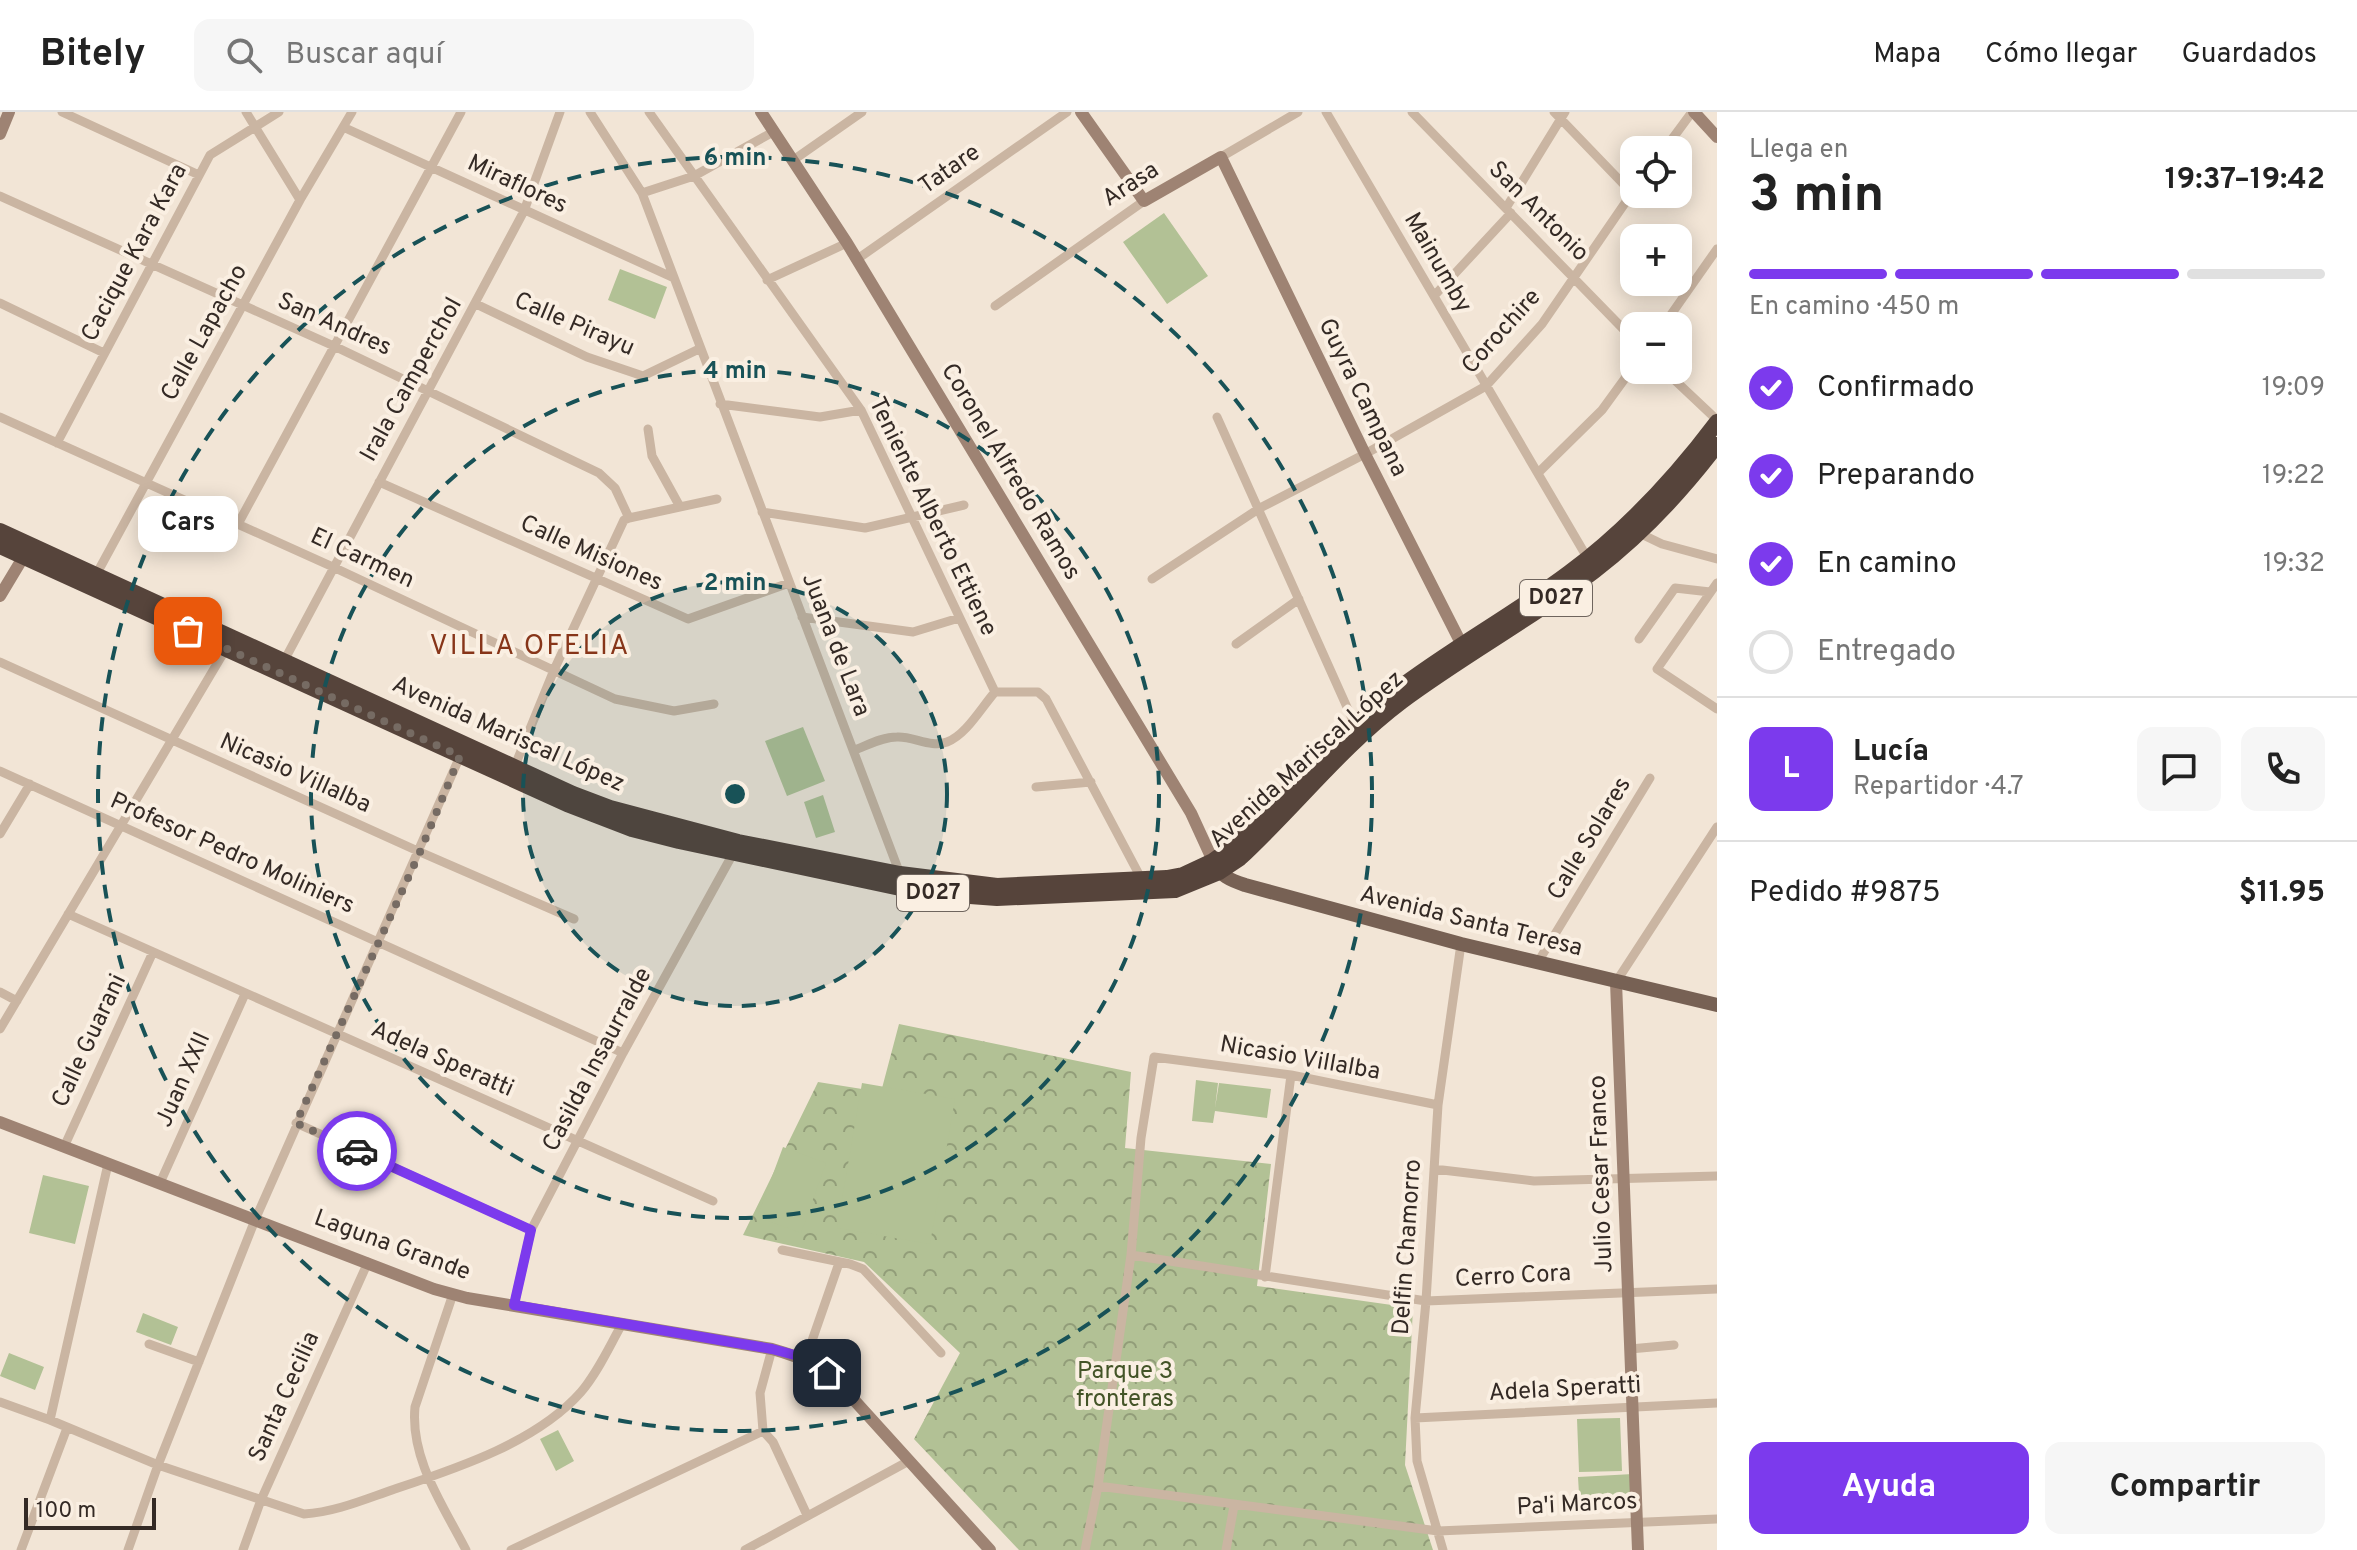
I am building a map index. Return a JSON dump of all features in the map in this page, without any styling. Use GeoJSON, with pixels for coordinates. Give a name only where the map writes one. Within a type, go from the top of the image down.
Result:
{"type":"FeatureCollection","features":[{"type":"Feature","properties":{"kind":"highway","name":"Avenida Mariscal López"},"geometry":{"type":"LineString","coordinates":[[0,531],[27,551],[512,772],[601,819],[997,898],[1136,893],[1175,890],[1249,850],[1378,721],[1465,651],[1632,529],[1717,421]]}},
{"type":"Feature","properties":{"kind":"highway","name":"Avenida Mariscal López"},"geometry":{"type":"LineString","coordinates":[[902,881],[997,886],[1142,880],[1216,867],[1355,725],[1393,693],[1585,578],[1632,529],[1687,481],[1717,445]]}},
{"type":"Feature","properties":{"kind":"highway","name":"Avenida Mariscal López"},"geometry":{"type":"LineString","coordinates":[[0,546],[27,551],[96,575],[230,643],[284,661],[463,750]]}},
{"type":"Feature","properties":{"kind":"main road"},"geometry":{"type":"LineString","coordinates":[[0,134],[9,112]]}},
{"type":"Feature","properties":{"kind":"main road","name":"Coronel Alfredo Ramos"},"geometry":{"type":"LineString","coordinates":[[761,112],[847,243],[1191,813],[1216,867]]}},
{"type":"Feature","properties":{"kind":"main road"},"geometry":{"type":"LineString","coordinates":[[1081,112],[1144,201]]}},
{"type":"Feature","properties":{"kind":"main road"},"geometry":{"type":"LineString","coordinates":[[1693,112],[1717,137]]}},
{"type":"Feature","properties":{"kind":"main road","name":"Arasa"},"geometry":{"type":"LineString","coordinates":[[1144,201],[1221,157]]}},
{"type":"Feature","properties":{"kind":"main road","name":"Guyra Campana"},"geometry":{"type":"LineString","coordinates":[[1221,157],[1365,454],[1465,651]]}},
{"type":"Feature","properties":{"kind":"main road"},"geometry":{"type":"LineString","coordinates":[[0,596],[27,551]]}},
{"type":"Feature","properties":{"kind":"main road","name":"Avenida Santa Teresa"},"geometry":{"type":"LineString","coordinates":[[1216,867],[1245,885],[1461,944],[1717,1005]]}},
{"type":"Feature","properties":{"kind":"main road","name":"Julio Cesar Franco"},"geometry":{"type":"LineString","coordinates":[[1616,982],[1638,1550]]}},
{"type":"Feature","properties":{"kind":"main road","name":"Laguna Grande"},"geometry":{"type":"LineString","coordinates":[[0,1122],[412,1281],[453,1294],[772,1349],[806,1358],[845,1390],[907,1462],[990,1550]]}},
{"type":"Feature","properties":{"kind":"street"},"geometry":{"type":"LineString","coordinates":[[62,112],[199,175]]}},
{"type":"Feature","properties":{"kind":"street"},"geometry":{"type":"LineString","coordinates":[[246,112],[300,200]]}},
{"type":"Feature","properties":{"kind":"street","name":"Cacique Kara Kara"},"geometry":{"type":"LineString","coordinates":[[57,443],[210,155],[279,112]]}},
{"type":"Feature","properties":{"kind":"street"},"geometry":{"type":"LineString","coordinates":[[238,524],[461,112]]}},
{"type":"Feature","properties":{"kind":"street","name":"Irala Camperchol"},"geometry":{"type":"LineString","coordinates":[[284,661],[524,211],[560,112]]}},
{"type":"Feature","properties":{"kind":"street","name":"Juana de Lara"},"geometry":{"type":"LineString","coordinates":[[590,112],[642,193],[902,881]]}},
{"type":"Feature","properties":{"kind":"street","name":"Teniente Alberto Ettiene"},"geometry":{"type":"LineString","coordinates":[[649,112],[861,410],[995,692]]}},
{"type":"Feature","properties":{"kind":"street"},"geometry":{"type":"LineString","coordinates":[[792,161],[862,112]]}},
{"type":"Feature","properties":{"kind":"street","name":"Tatare"},"geometry":{"type":"LineString","coordinates":[[856,260],[1067,112]]}},
{"type":"Feature","properties":{"kind":"street","name":"Arasa"},"geometry":{"type":"LineString","coordinates":[[1221,157],[1298,112]]}},
{"type":"Feature","properties":{"kind":"street","name":"Mainumby"},"geometry":{"type":"LineString","coordinates":[[1326,112],[1588,559]]}},
{"type":"Feature","properties":{"kind":"street","name":"San Antonio"},"geometry":{"type":"LineString","coordinates":[[1412,112],[1620,325]]}},
{"type":"Feature","properties":{"kind":"street"},"geometry":{"type":"LineString","coordinates":[[1675,136],[1693,112]]}},
{"type":"Feature","properties":{"kind":"street"},"geometry":{"type":"LineString","coordinates":[[1434,296],[1508,210],[1560,114],[1620,178]]}},
{"type":"Feature","properties":{"kind":"street","name":"Miraflores"},"geometry":{"type":"LineString","coordinates":[[346,118],[433,167],[674,278]]}},
{"type":"Feature","properties":{"kind":"street","name":"Calle Lapacho"},"geometry":{"type":"LineString","coordinates":[[96,575],[346,118]]}},
{"type":"Feature","properties":{"kind":"street"},"geometry":{"type":"LineString","coordinates":[[642,193],[694,176],[773,132]]}},
{"type":"Feature","properties":{"kind":"street","name":"San Andres"},"geometry":{"type":"LineString","coordinates":[[0,196],[336,347],[599,473],[615,488],[629,518]]}},
{"type":"Feature","properties":{"kind":"street","name":"Arasa"},"geometry":{"type":"LineString","coordinates":[[995,306],[1144,201]]}},
{"type":"Feature","properties":{"kind":"street","name":"Corochire"},"geometry":{"type":"LineString","coordinates":[[1152,579],[1260,508],[1486,386],[1542,324],[1622,208]]}},
{"type":"Feature","properties":{"kind":"street"},"geometry":{"type":"LineString","coordinates":[[767,280],[847,243]]}},
{"type":"Feature","properties":{"kind":"street"},"geometry":{"type":"LineString","coordinates":[[1673,312],[1717,249]]}},
{"type":"Feature","properties":{"kind":"street"},"geometry":{"type":"LineString","coordinates":[[0,303],[104,353]]}},
{"type":"Feature","properties":{"kind":"street","name":"Calle Pirayu"},"geometry":{"type":"LineString","coordinates":[[476,304],[587,357],[643,376],[699,349]]}},
{"type":"Feature","properties":{"kind":"street"},"geometry":{"type":"LineString","coordinates":[[1538,473],[1602,410],[1621,384]]}},
{"type":"Feature","properties":{"kind":"street"},"geometry":{"type":"LineString","coordinates":[[1679,384],[1717,421]]}},
{"type":"Feature","properties":{"kind":"street"},"geometry":{"type":"LineString","coordinates":[[720,404],[820,417],[861,410]]}},
{"type":"Feature","properties":{"kind":"street","name":"El Carmen"},"geometry":{"type":"LineString","coordinates":[[0,417],[333,567],[615,699],[674,711],[714,704]]}},
{"type":"Feature","properties":{"kind":"street"},"geometry":{"type":"LineString","coordinates":[[1217,417],[1355,725]]}},
{"type":"Feature","properties":{"kind":"street"},"geometry":{"type":"LineString","coordinates":[[648,429],[652,456],[679,505]]}},
{"type":"Feature","properties":{"kind":"street","name":"Calle Misiones"},"geometry":{"type":"LineString","coordinates":[[379,482],[688,619],[789,583]]}},
{"type":"Feature","properties":{"kind":"street"},"geometry":{"type":"LineString","coordinates":[[512,772],[554,670],[624,520],[679,505],[717,499]]}},
{"type":"Feature","properties":{"kind":"street"},"geometry":{"type":"LineString","coordinates":[[762,512],[865,528],[964,505]]}},
{"type":"Feature","properties":{"kind":"street"},"geometry":{"type":"LineString","coordinates":[[1632,529],[1662,544],[1717,559]]}},
{"type":"Feature","properties":{"kind":"street"},"geometry":{"type":"LineString","coordinates":[[1717,583],[1657,669],[1717,709]]}},
{"type":"Feature","properties":{"kind":"street"},"geometry":{"type":"LineString","coordinates":[[1639,639],[1675,588],[1710,592]]}},
{"type":"Feature","properties":{"kind":"street"},"geometry":{"type":"LineString","coordinates":[[1236,644],[1299,599]]}},
{"type":"Feature","properties":{"kind":"street"},"geometry":{"type":"LineString","coordinates":[[802,617],[913,632],[959,618]]}},
{"type":"Feature","properties":{"kind":"street"},"geometry":{"type":"LineString","coordinates":[[0,1029],[230,643]]}},
{"type":"Feature","properties":{"kind":"street","name":"Nicasio Villalba"},"geometry":{"type":"LineString","coordinates":[[0,662],[574,919]]}},
{"type":"Feature","properties":{"kind":"street"},"geometry":{"type":"LineString","coordinates":[[855,750],[886,738],[900,737],[936,744],[947,742],[957,736],[995,692],[1019,691],[1043,695],[1142,880]]}},
{"type":"Feature","properties":{"kind":"street"},"geometry":{"type":"LineString","coordinates":[[128,1550],[158,1465],[255,1220],[463,750]]}},
{"type":"Feature","properties":{"kind":"street","name":"Profesor Pedro Moliniers"},"geometry":{"type":"LineString","coordinates":[[0,771],[623,1053]]}},
{"type":"Feature","properties":{"kind":"street","name":"Calle Solares"},"geometry":{"type":"LineString","coordinates":[[1538,962],[1650,778]]}},
{"type":"Feature","properties":{"kind":"street"},"geometry":{"type":"LineString","coordinates":[[1036,787],[1091,782]]}},
{"type":"Feature","properties":{"kind":"street"},"geometry":{"type":"LineString","coordinates":[[0,834],[30,784]]}},
{"type":"Feature","properties":{"kind":"street"},"geometry":{"type":"LineString","coordinates":[[1616,982],[1717,827]]}},
{"type":"Feature","properties":{"kind":"street","name":"Casilda Insaurralde"},"geometry":{"type":"LineString","coordinates":[[514,1305],[531,1230],[623,1053],[736,848]]}},
{"type":"Feature","properties":{"kind":"street","name":"Adela Speratti"},"geometry":{"type":"LineString","coordinates":[[68,914],[713,1201]]}},
{"type":"Feature","properties":{"kind":"street","name":"Delfin Chamorro"},"geometry":{"type":"LineString","coordinates":[[1443,1550],[1417,1461],[1415,1418],[1438,1105],[1461,944]]}},
{"type":"Feature","properties":{"kind":"street","name":"Calle Guarani"},"geometry":{"type":"LineString","coordinates":[[64,1147],[153,952]]}},
{"type":"Feature","properties":{"kind":"street"},"geometry":{"type":"LineString","coordinates":[[0,992],[17,1001]]}},
{"type":"Feature","properties":{"kind":"street","name":"Juan XXII"},"geometry":{"type":"LineString","coordinates":[[160,1183],[245,994]]}},
{"type":"Feature","properties":{"kind":"street","name":"Nicasio Villalba"},"geometry":{"type":"LineString","coordinates":[[1131,1255],[1141,1138],[1154,1057],[1291,1075],[1438,1105]]}},
{"type":"Feature","properties":{"kind":"street"},"geometry":{"type":"LineString","coordinates":[[1265,1277],[1291,1075]]}},
{"type":"Feature","properties":{"kind":"street"},"geometry":{"type":"LineString","coordinates":[[296,1123],[531,1230]]}},
{"type":"Feature","properties":{"kind":"street"},"geometry":{"type":"LineString","coordinates":[[50,1420],[108,1164]]}},
{"type":"Feature","properties":{"kind":"street"},"geometry":{"type":"LineString","coordinates":[[1434,1169],[1534,1181],[1717,1176]]}},
{"type":"Feature","properties":{"kind":"street"},"geometry":{"type":"LineString","coordinates":[[782,1250],[863,1269],[941,1353]]}},
{"type":"Feature","properties":{"kind":"street"},"geometry":{"type":"LineString","coordinates":[[1085,1550],[1098,1486],[1131,1255]]}},
{"type":"Feature","properties":{"kind":"street","name":"Cerro Cora"},"geometry":{"type":"LineString","coordinates":[[1131,1255],[1426,1301],[1717,1289]]}},
{"type":"Feature","properties":{"kind":"street","name":"Santa Cecilia"},"geometry":{"type":"LineString","coordinates":[[243,1550],[261,1500],[368,1262]]}},
{"type":"Feature","properties":{"kind":"street"},"geometry":{"type":"LineString","coordinates":[[806,1358],[839,1263]]}},
{"type":"Feature","properties":{"kind":"street"},"geometry":{"type":"LineString","coordinates":[[453,1294],[415,1407],[415,1439],[428,1478],[466,1550]]}},
{"type":"Feature","properties":{"kind":"street"},"geometry":{"type":"LineString","coordinates":[[0,1402],[158,1465],[304,1514],[324,1513],[428,1478],[513,1442],[555,1415],[580,1392],[602,1361],[622,1324]]}},
{"type":"Feature","properties":{"kind":"street"},"geometry":{"type":"LineString","coordinates":[[149,1344],[199,1362]]}},
{"type":"Feature","properties":{"kind":"street"},"geometry":{"type":"LineString","coordinates":[[1630,1349],[1674,1345]]}},
{"type":"Feature","properties":{"kind":"street"},"geometry":{"type":"LineString","coordinates":[[772,1349],[760,1393],[763,1431],[773,1442],[807,1515]]}},
{"type":"Feature","properties":{"kind":"street","name":"Adela Speratti"},"geometry":{"type":"LineString","coordinates":[[1415,1418],[1717,1403]]}},
{"type":"Feature","properties":{"kind":"street"},"geometry":{"type":"LineString","coordinates":[[21,1550],[67,1428]]}},
{"type":"Feature","properties":{"kind":"street"},"geometry":{"type":"LineString","coordinates":[[511,1550],[763,1431]]}},
{"type":"Feature","properties":{"kind":"street"},"geometry":{"type":"LineString","coordinates":[[745,1550],[907,1462]]}},
{"type":"Feature","properties":{"kind":"street","name":"Pa'i Marcos"},"geometry":{"type":"LineString","coordinates":[[1098,1486],[1438,1531],[1717,1519]]}},
{"type":"Feature","properties":{"kind":"street"},"geometry":{"type":"LineString","coordinates":[[1226,1550],[1234,1506]]}},
{"type":"Feature","properties":{"kind":"green space"},"geometry":{"type":"Polygon","coordinates":[[[1164,213],[1208,276],[1167,304],[1123,242],[1164,213]]]}},
{"type":"Feature","properties":{"kind":"green space"},"geometry":{"type":"Polygon","coordinates":[[[620,269],[667,287],[655,319],[608,300],[620,269]]]}},
{"type":"Feature","properties":{"kind":"green space"},"geometry":{"type":"Polygon","coordinates":[[[803,727],[825,781],[787,796],[765,741],[803,727]]]}},
{"type":"Feature","properties":{"kind":"green space"},"geometry":{"type":"Polygon","coordinates":[[[823,795],[835,832],[816,838],[804,802],[823,795]]]}},
{"type":"Feature","properties":{"kind":"green space","name":"Parque 3 fronteras"},"geometry":{"type":"Polygon","coordinates":[[[899,1024],[1131,1072],[1125,1148],[1271,1164],[1257,1286],[1413,1308],[1405,1465],[1433,1550],[1019,1550],[914,1439],[960,1353],[864,1262],[743,1235],[818,1082],[881,1092],[899,1024]]]}},
{"type":"Feature","properties":{"kind":"green space"},"geometry":{"type":"Polygon","coordinates":[[[1196,1080],[1218,1083],[1215,1108],[1219,1083],[1271,1089],[1267,1118],[1215,1111],[1213,1123],[1192,1121],[1196,1080]]]}},
{"type":"Feature","properties":{"kind":"green space"},"geometry":{"type":"Polygon","coordinates":[[[862,1083],[955,1099],[930,1244],[837,1228],[862,1083]]]}},
{"type":"Feature","properties":{"kind":"green space"},"geometry":{"type":"Polygon","coordinates":[[[783,1147],[826,1163],[801,1233],[757,1217],[783,1147]]]}},
{"type":"Feature","properties":{"kind":"green space"},"geometry":{"type":"Polygon","coordinates":[[[43,1175],[89,1186],[75,1244],[29,1233],[43,1175]]]}},
{"type":"Feature","properties":{"kind":"green space"},"geometry":{"type":"Polygon","coordinates":[[[143,1313],[178,1327],[171,1345],[136,1332],[143,1313]]]}},
{"type":"Feature","properties":{"kind":"green space"},"geometry":{"type":"Polygon","coordinates":[[[9,1353],[44,1367],[35,1390],[0,1376],[9,1353]]]}},
{"type":"Feature","properties":{"kind":"green space"},"geometry":{"type":"Polygon","coordinates":[[[1620,1418],[1622,1471],[1579,1472],[1577,1419],[1620,1418]]]}},
{"type":"Feature","properties":{"kind":"green space"},"geometry":{"type":"Polygon","coordinates":[[[558,1430],[574,1461],[556,1471],[540,1439],[558,1430]]]}},
{"type":"Feature","properties":{"kind":"green space"},"geometry":{"type":"Polygon","coordinates":[[[1633,1474],[1634,1508],[1580,1511],[1578,1477],[1633,1474]]]}},
{"type":"Feature","properties":{"kind":"way so far"},"geometry":{"type":"LineString","coordinates":[[188,631],[460,756],[420,852],[296,1123],[357,1151]]}},
{"type":"Feature","properties":{"kind":"place","name":"Cars"},"geometry":{"type":"Point","coordinates":[188,631]}},
{"type":"Feature","properties":{"kind":"district","name":"VILLA OFELIA"},"geometry":{"type":"Point","coordinates":[530,647]}},
{"type":"Feature","properties":{"kind":"route"},"geometry":{"type":"LineString","coordinates":[[357,1151],[531,1230],[514,1305],[772,1349],[806,1358],[827,1373]]}}]}
